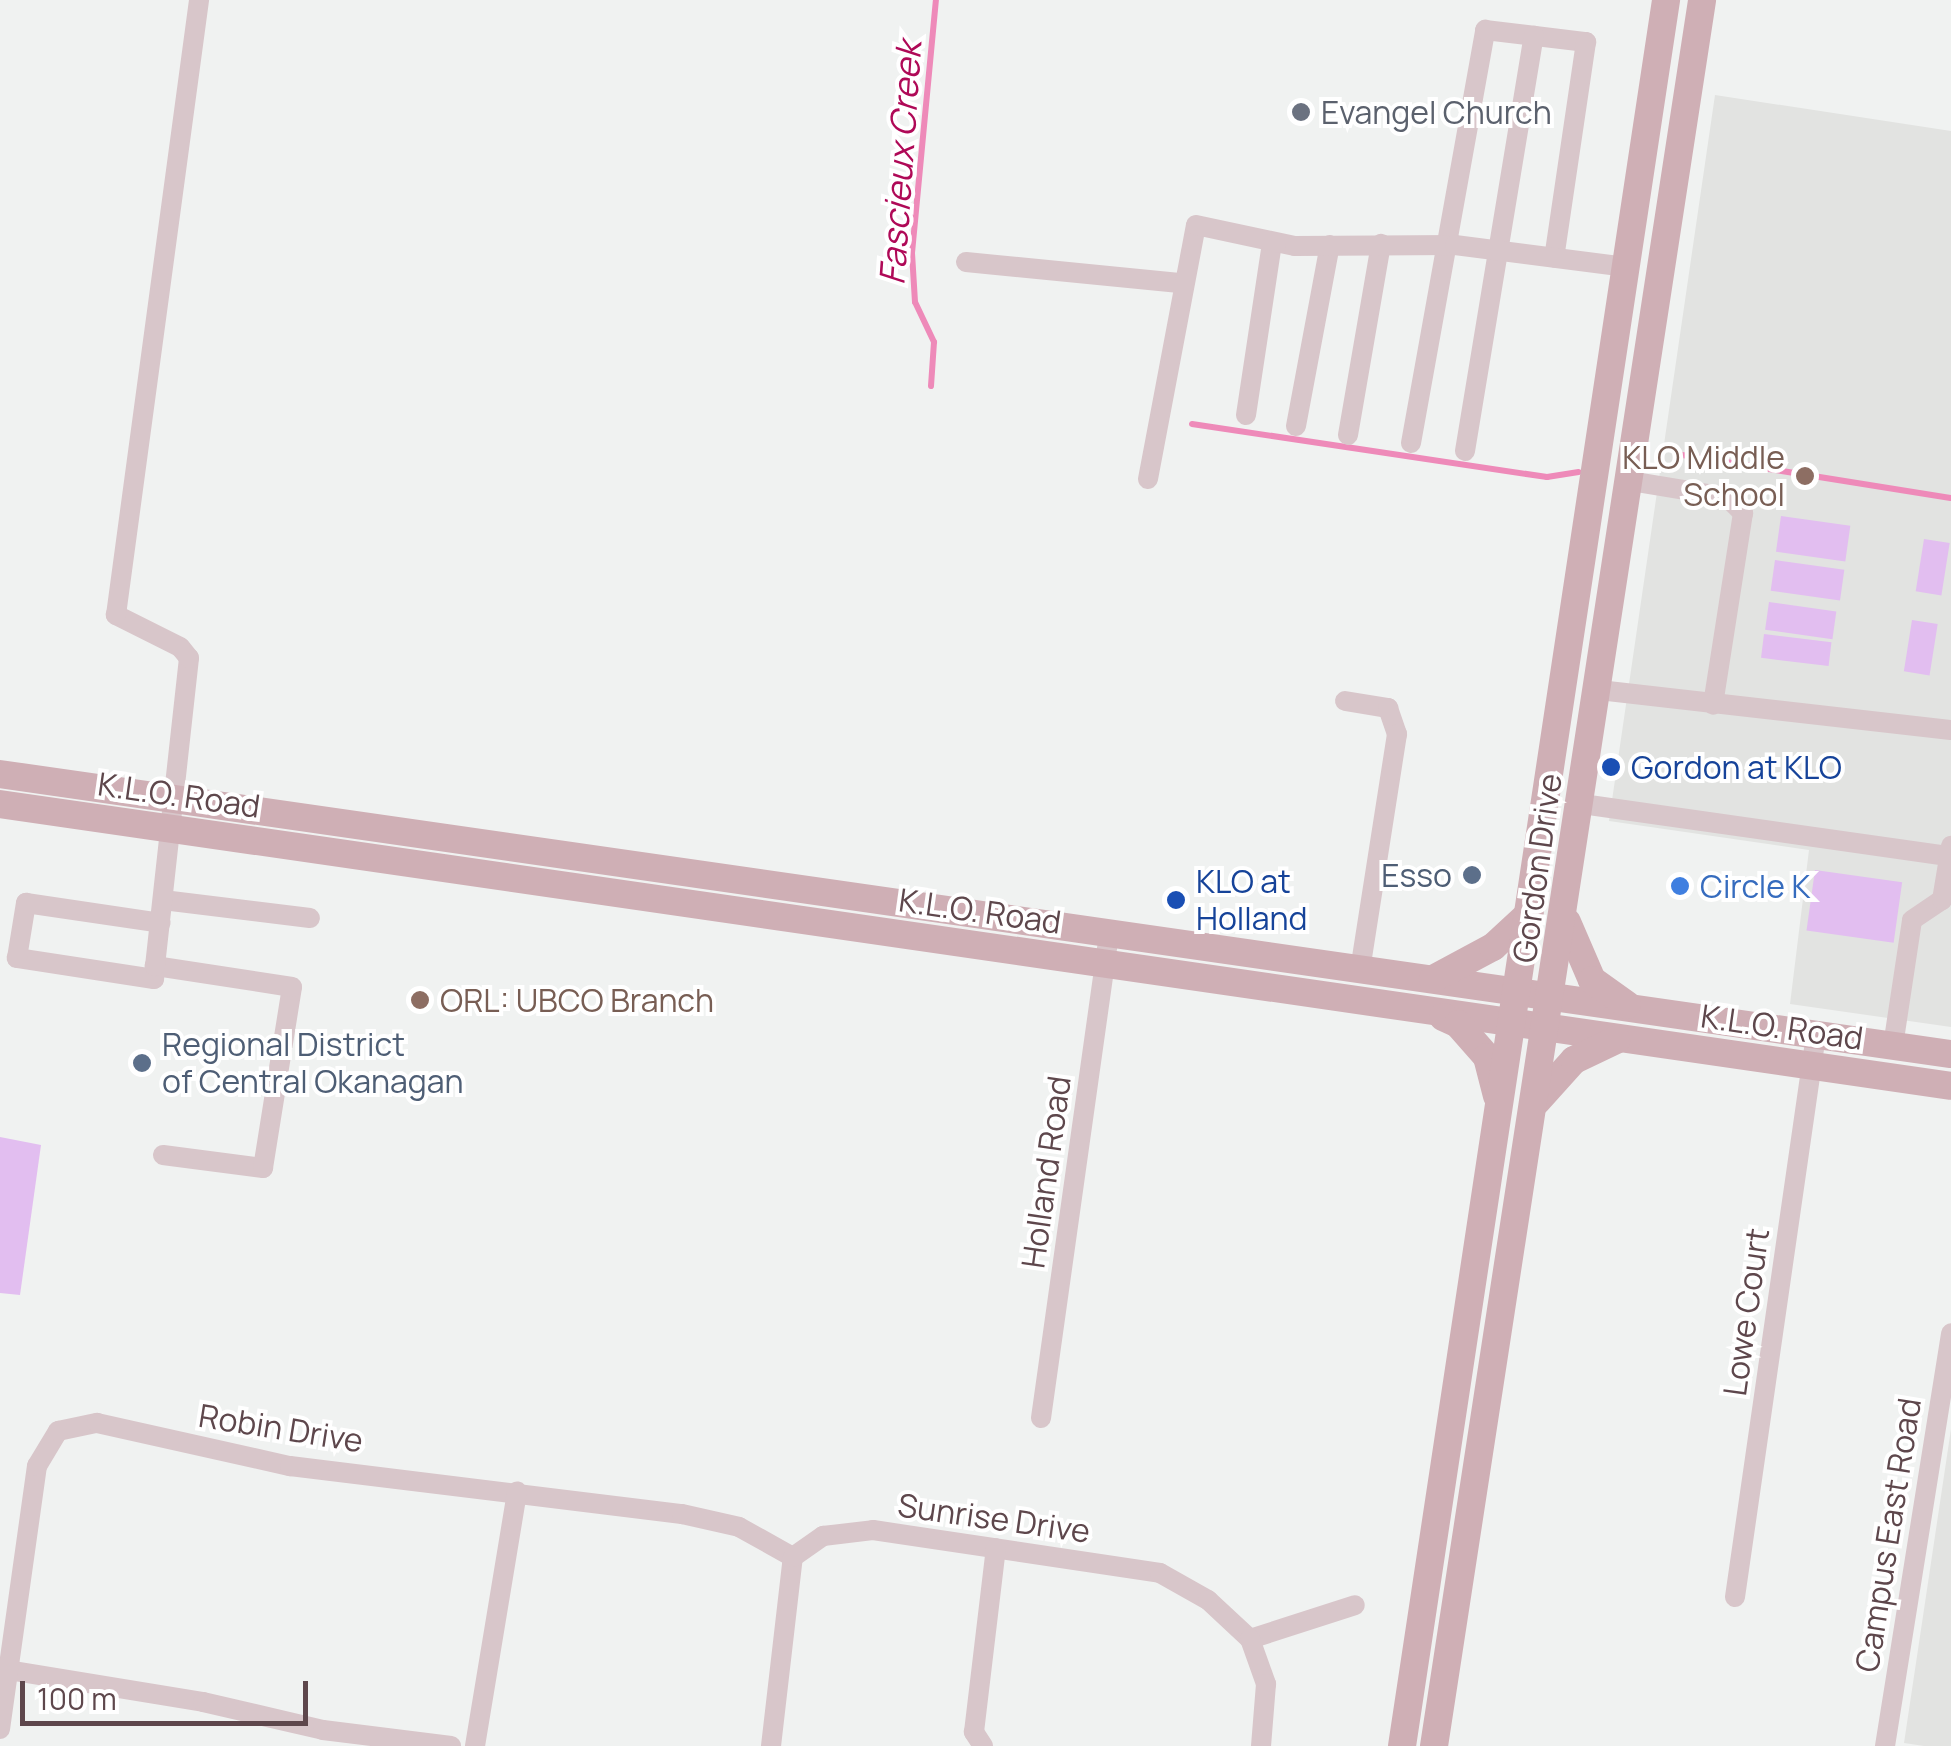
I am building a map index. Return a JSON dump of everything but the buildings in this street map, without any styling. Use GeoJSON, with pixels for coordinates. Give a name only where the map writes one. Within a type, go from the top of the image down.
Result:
{"type":"FeatureCollection","features":[{"type":"Feature","properties":{"kind":"main road","name":"Gordon Drive"},"geometry":{"type":"LineString","coordinates":[[1402,1746],[1666,0]]}},
{"type":"Feature","properties":{"kind":"main road","name":"Gordon Drive"},"geometry":{"type":"LineString","coordinates":[[1434,1746],[1553,997],[1702,0]]}},
{"type":"Feature","properties":{"kind":"main road","name":"K.L.O. Road"},"geometry":{"type":"LineString","coordinates":[[0,774],[1951,1054]]}},
{"type":"Feature","properties":{"kind":"main road","name":"K.L.O. Road"},"geometry":{"type":"LineString","coordinates":[[0,804],[1951,1086]]}},
{"type":"Feature","properties":{"kind":"main road"},"geometry":{"type":"LineString","coordinates":[[1430,980],[1482,954],[1530,913]]}},
{"type":"Feature","properties":{"kind":"main road"},"geometry":{"type":"LineString","coordinates":[[1565,918],[1592,980],[1633,1009]]}},
{"type":"Feature","properties":{"kind":"main road"},"geometry":{"type":"LineString","coordinates":[[1428,1010],[1474,1038],[1494,1076],[1500,1112]]}},
{"type":"Feature","properties":{"kind":"main road"},"geometry":{"type":"LineString","coordinates":[[1536,1102],[1593,1046],[1622,1039]]}},
{"type":"Feature","properties":{"kind":"street"},"geometry":{"type":"LineString","coordinates":[[160,923],[26,903],[17,958],[154,980],[174,830],[189,658],[180,646],[116,615],[199,0]]}},
{"type":"Feature","properties":{"kind":"street"},"geometry":{"type":"LineString","coordinates":[[1411,443],[1485,30],[1586,42],[1554,258]]}},
{"type":"Feature","properties":{"kind":"street"},"geometry":{"type":"LineString","coordinates":[[1465,451],[1534,36]]}},
{"type":"Feature","properties":{"kind":"street"},"geometry":{"type":"LineString","coordinates":[[1148,480],[1182,283],[1196,226],[1272,243],[1446,245],[1626,267]]}},
{"type":"Feature","properties":{"kind":"street"},"geometry":{"type":"LineString","coordinates":[[1246,415],[1272,243]]}},
{"type":"Feature","properties":{"kind":"street"},"geometry":{"type":"LineString","coordinates":[[1348,436],[1381,244]]}},
{"type":"Feature","properties":{"kind":"street"},"geometry":{"type":"LineString","coordinates":[[1296,426],[1330,245]]}},
{"type":"Feature","properties":{"kind":"street"},"geometry":{"type":"LineString","coordinates":[[966,262],[1182,283]]}},
{"type":"Feature","properties":{"kind":"street"},"geometry":{"type":"LineString","coordinates":[[1630,481],[1727,497],[1743,513],[1713,704]]}},
{"type":"Feature","properties":{"kind":"street"},"geometry":{"type":"LineString","coordinates":[[1599,690],[1951,730]]}},
{"type":"Feature","properties":{"kind":"street"},"geometry":{"type":"LineString","coordinates":[[1345,701],[1388,708],[1397,734],[1360,969]]}},
{"type":"Feature","properties":{"kind":"street"},"geometry":{"type":"LineString","coordinates":[[1582,804],[1950,850],[1942,900],[1912,920],[1893,1046]]}},
{"type":"Feature","properties":{"kind":"street"},"geometry":{"type":"LineString","coordinates":[[163,900],[310,918]]}},
{"type":"Feature","properties":{"kind":"street","name":"Holland Road"},"geometry":{"type":"LineString","coordinates":[[1041,1418],[1110,934]]}},
{"type":"Feature","properties":{"kind":"street"},"geometry":{"type":"LineString","coordinates":[[155,966],[292,987],[263,1168],[163,1155]]}},
{"type":"Feature","properties":{"kind":"street","name":"Lowe Court"},"geometry":{"type":"LineString","coordinates":[[1735,1597],[1816,1035]]}},
{"type":"Feature","properties":{"kind":"street","name":"Campus East Road"},"geometry":{"type":"LineString","coordinates":[[1889,1745],[1951,1332]]}},
{"type":"Feature","properties":{"kind":"street","name":"Robin Drive"},"geometry":{"type":"LineString","coordinates":[[0,1730],[37,1466],[58,1431],[97,1423],[290,1466],[518,1491],[739,1527],[793,1557]]}},
{"type":"Feature","properties":{"kind":"street"},"geometry":{"type":"LineString","coordinates":[[475,1746],[518,1491]]}},
{"type":"Feature","properties":{"kind":"street","name":"Sunrise Drive"},"geometry":{"type":"LineString","coordinates":[[793,1557],[823,1536],[873,1530],[1160,1573],[1208,1600],[1250,1639],[1266,1684],[1262,1746]]}},
{"type":"Feature","properties":{"kind":"street"},"geometry":{"type":"LineString","coordinates":[[983,1746],[974,1732],[996,1548]]}},
{"type":"Feature","properties":{"kind":"street"},"geometry":{"type":"LineString","coordinates":[[771,1746],[793,1557]]}},
{"type":"Feature","properties":{"kind":"street"},"geometry":{"type":"LineString","coordinates":[[1250,1639],[1355,1604]]}},
{"type":"Feature","properties":{"kind":"street"},"geometry":{"type":"LineString","coordinates":[[8,1670],[203,1702],[323,1730],[451,1746]]}},
{"type":"Feature","properties":{"kind":"shaded area","name":"KLO Middle School"},"geometry":{"type":"Polygon","coordinates":[[[1715,95],[1951,131],[1951,1027],[1790,1004],[1809,850],[1609,821],[1715,95]]]}},
{"type":"Feature","properties":{"kind":"shaded area"},"geometry":{"type":"Polygon","coordinates":[[[1781,516],[1850,526],[1845,561],[1776,552],[1781,516]]]}},
{"type":"Feature","properties":{"kind":"shaded area"},"geometry":{"type":"Polygon","coordinates":[[[1924,539],[1950,543],[1941,595],[1916,591],[1924,539]]]}},
{"type":"Feature","properties":{"kind":"shaded area"},"geometry":{"type":"Polygon","coordinates":[[[1775,560],[1844,570],[1840,600],[1771,591],[1775,560]]]}},
{"type":"Feature","properties":{"kind":"shaded area"},"geometry":{"type":"Polygon","coordinates":[[[1769,602],[1836,611],[1832,639],[1765,630],[1769,602]]]}},
{"type":"Feature","properties":{"kind":"shaded area"},"geometry":{"type":"Polygon","coordinates":[[[1912,620],[1938,624],[1930,675],[1904,671],[1912,620]]]}},
{"type":"Feature","properties":{"kind":"shaded area"},"geometry":{"type":"Polygon","coordinates":[[[1764,634],[1831,642],[1829,666],[1761,658],[1764,634]]]}},
{"type":"Feature","properties":{"kind":"shaded area"},"geometry":{"type":"Polygon","coordinates":[[[1815,870],[1902,882],[1894,943],[1807,930],[1815,870]]]}},
{"type":"Feature","properties":{"kind":"shaded area"},"geometry":{"type":"Polygon","coordinates":[[[0,1137],[41,1145],[20,1295],[0,1293],[0,1137]]]}},
{"type":"Feature","properties":{"kind":"shaded area"},"geometry":{"type":"Polygon","coordinates":[[[1951,1429],[1951,1746],[1924,1746],[1904,1743],[1951,1429]]]}},
{"type":"Feature","properties":{"kind":"waterway","name":"Fascieux Creek"},"geometry":{"type":"LineString","coordinates":[[931,386],[934,342],[915,302],[912,253],[936,0]]}},
{"type":"Feature","properties":{"kind":"waterway","name":"Fascieux Creek"},"geometry":{"type":"LineString","coordinates":[[1192,424],[1547,477],[1579,472]]}},
{"type":"Feature","properties":{"kind":"waterway","name":"Fascieux Creek"},"geometry":{"type":"LineString","coordinates":[[1676,454],[1951,498]]}},
{"type":"Feature","properties":{"kind":"place","name":"Evangel Church"},"geometry":{"type":"Point","coordinates":[1301,112]}},
{"type":"Feature","properties":{"kind":"place","name":"KLO Middle School"},"geometry":{"type":"Point","coordinates":[1805,476]}},
{"type":"Feature","properties":{"kind":"place","name":"Gordon at KLO"},"geometry":{"type":"Point","coordinates":[1611,767]}},
{"type":"Feature","properties":{"kind":"place","name":"Esso"},"geometry":{"type":"Point","coordinates":[1472,875]}},
{"type":"Feature","properties":{"kind":"place","name":"Circle K"},"geometry":{"type":"Point","coordinates":[1680,886]}},
{"type":"Feature","properties":{"kind":"place","name":"KLO at Holland"},"geometry":{"type":"Point","coordinates":[1176,900]}},
{"type":"Feature","properties":{"kind":"place","name":"ORL: UBCO Branch"},"geometry":{"type":"Point","coordinates":[420,1000]}},
{"type":"Feature","properties":{"kind":"place","name":"Regional District of Central Okanagan"},"geometry":{"type":"Point","coordinates":[142,1063]}}]}
